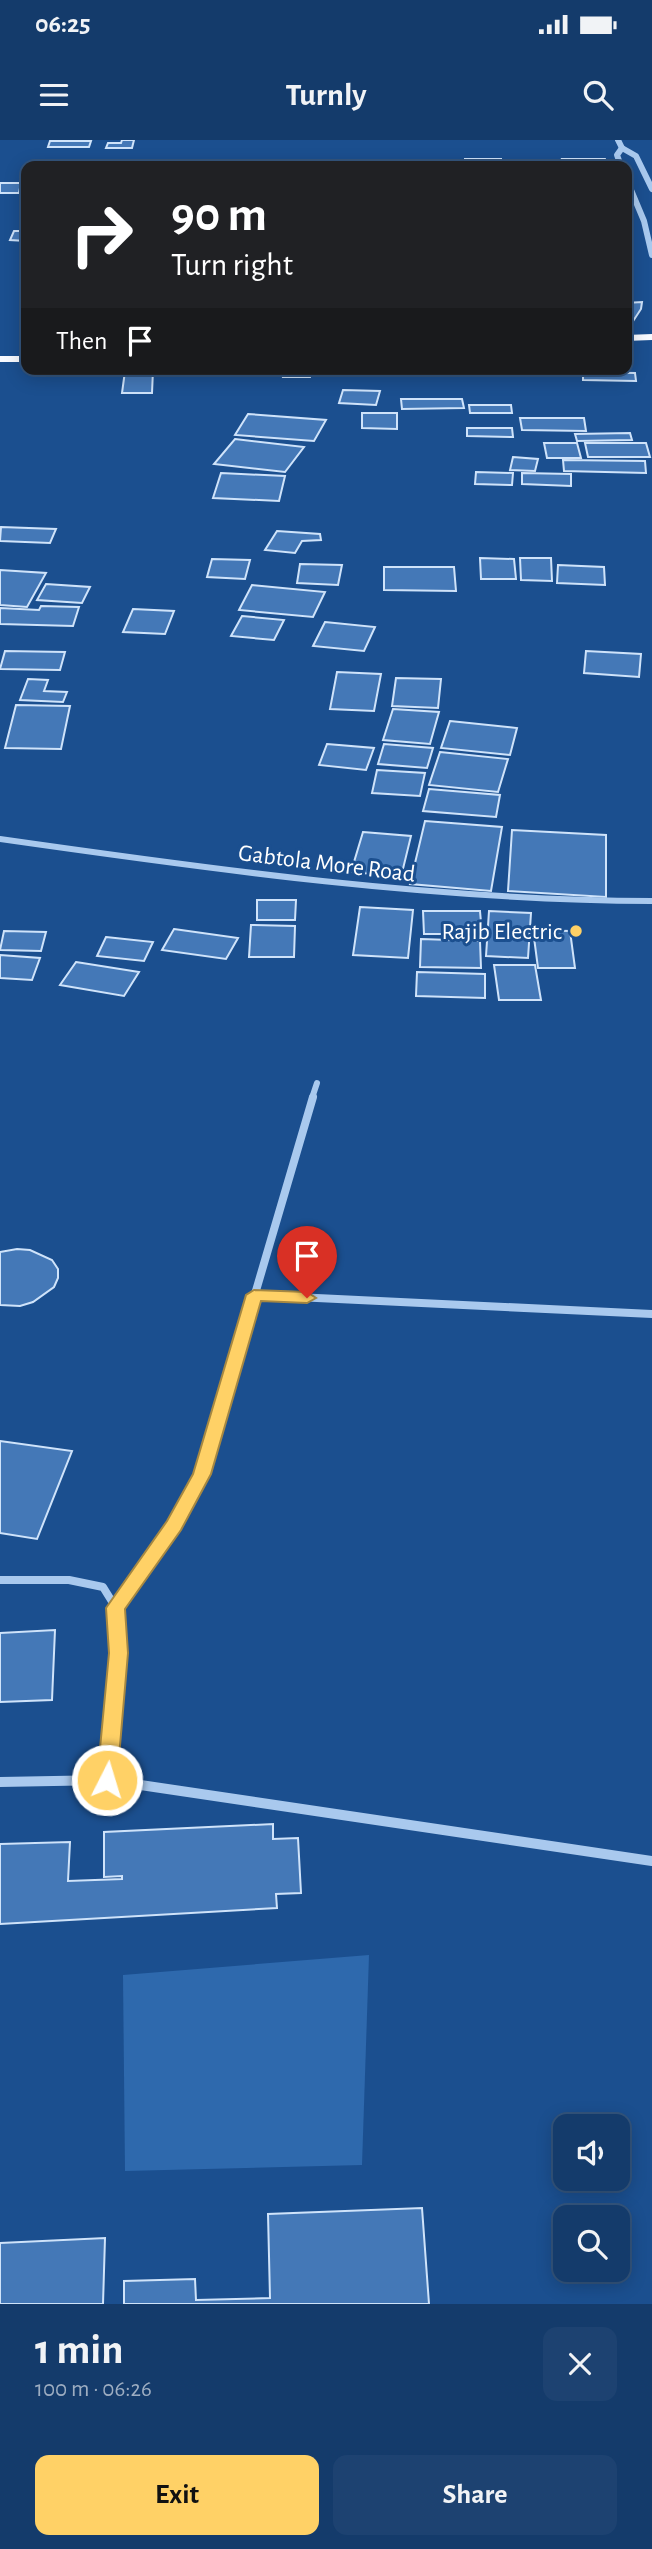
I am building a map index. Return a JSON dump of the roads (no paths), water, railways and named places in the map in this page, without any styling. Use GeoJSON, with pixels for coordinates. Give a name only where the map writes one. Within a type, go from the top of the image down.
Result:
{"type":"FeatureCollection","features":[{"type":"Feature","properties":{"kind":"highway"},"geometry":{"type":"LineString","coordinates":[[632,338],[652,337]]}},
{"type":"Feature","properties":{"kind":"highway"},"geometry":{"type":"LineString","coordinates":[[0,359],[21,359]]}},
{"type":"Feature","properties":{"kind":"street"},"geometry":{"type":"LineString","coordinates":[[618,140],[622,148],[636,156],[652,189]]}},
{"type":"Feature","properties":{"kind":"street"},"geometry":{"type":"LineString","coordinates":[[619,161],[617,155],[622,148]]}},
{"type":"Feature","properties":{"kind":"street"},"geometry":{"type":"LineString","coordinates":[[632,190],[648,221],[652,256]]}},
{"type":"Feature","properties":{"kind":"street","name":"Gabtola More Road"},"geometry":{"type":"LineString","coordinates":[[0,839],[157,862],[436,895],[578,902],[652,901]]}},
{"type":"Feature","properties":{"kind":"street"},"geometry":{"type":"LineString","coordinates":[[116,1608],[174,1525],[202,1474],[317,1083]]}},
{"type":"Feature","properties":{"kind":"street"},"geometry":{"type":"LineString","coordinates":[[254,1295],[652,1314]]}},
{"type":"Feature","properties":{"kind":"street"},"geometry":{"type":"LineString","coordinates":[[0,1580],[69,1580],[103,1587],[116,1608],[119,1653],[107,1780]]}},
{"type":"Feature","properties":{"kind":"street"},"geometry":{"type":"LineString","coordinates":[[0,1782],[107,1780],[652,1861]]}},
{"type":"Feature","properties":{"kind":"place","name":"Rajib Electric"},"geometry":{"type":"Point","coordinates":[576,931]}}]}
